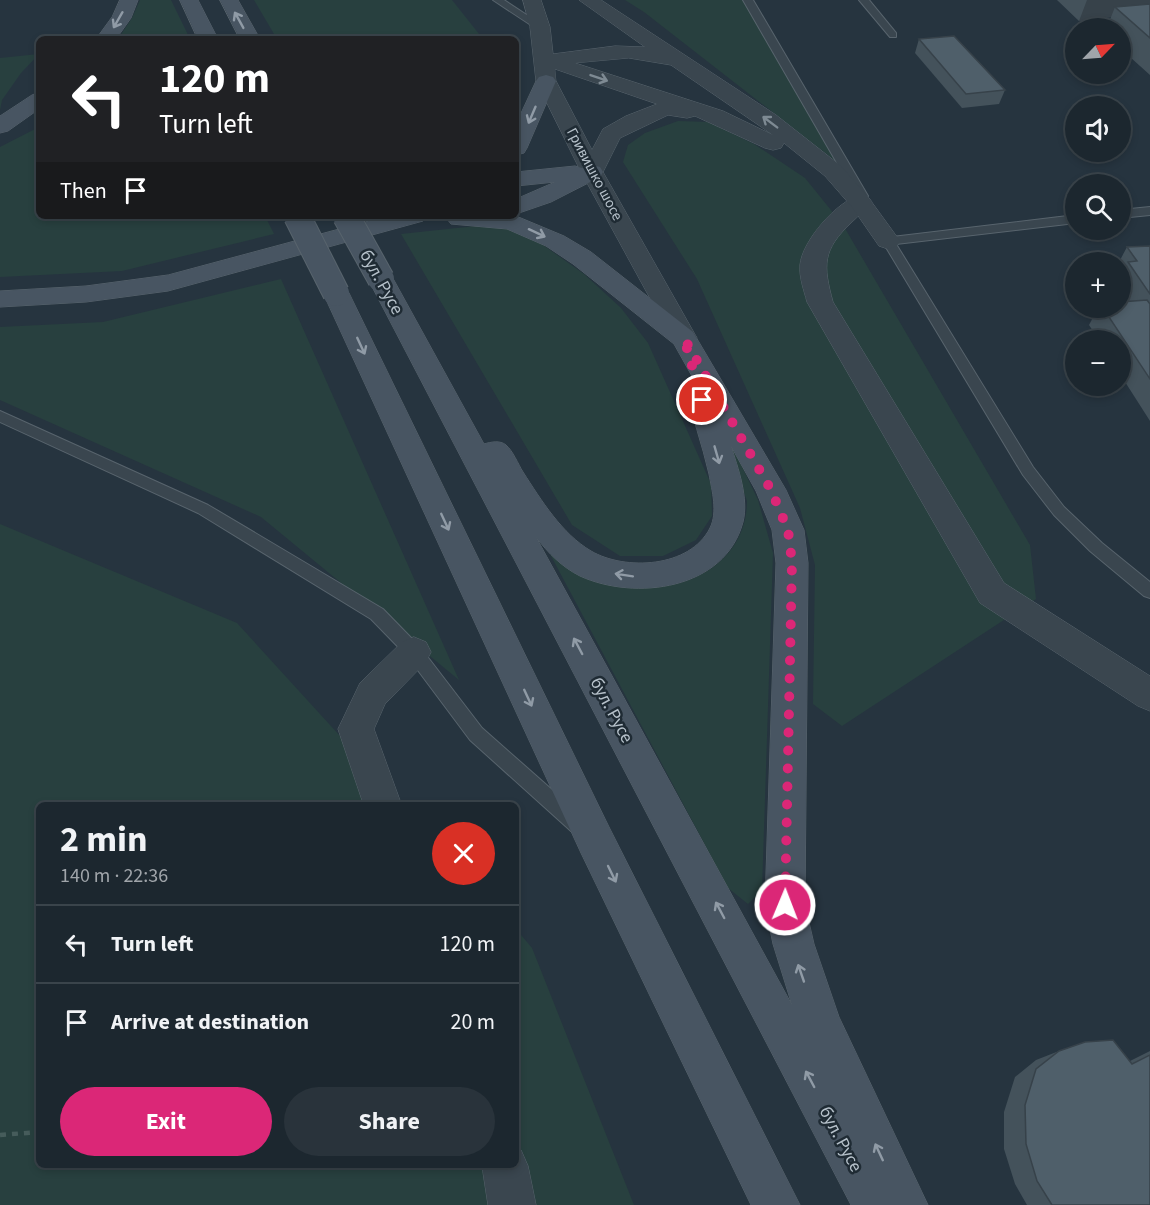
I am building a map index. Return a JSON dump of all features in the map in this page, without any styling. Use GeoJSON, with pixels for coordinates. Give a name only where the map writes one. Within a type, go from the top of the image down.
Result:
{"type":"FeatureCollection","features":[{"type":"Feature","properties":{"kind":"main road"},"geometry":{"type":"LineString","coordinates":[[108,36],[121,18],[129,0]]}},
{"type":"Feature","properties":{"kind":"main road"},"geometry":{"type":"LineString","coordinates":[[189,0],[207,36]]}},
{"type":"Feature","properties":{"kind":"main road"},"geometry":{"type":"LineString","coordinates":[[229,0],[248,36]]}},
{"type":"Feature","properties":{"kind":"main road"},"geometry":{"type":"LineString","coordinates":[[519,141],[546,81]]}},
{"type":"Feature","properties":{"kind":"main road"},"geometry":{"type":"LineString","coordinates":[[0,126],[36,101]]}},
{"type":"Feature","properties":{"kind":"main road"},"geometry":{"type":"LineString","coordinates":[[0,136],[36,119]]}},
{"type":"Feature","properties":{"kind":"main road"},"geometry":{"type":"LineString","coordinates":[[519,179],[592,172]]}},
{"type":"Feature","properties":{"kind":"main road"},"geometry":{"type":"LineString","coordinates":[[519,206],[543,197],[592,172]]}},
{"type":"Feature","properties":{"kind":"main road"},"geometry":{"type":"LineString","coordinates":[[299,219],[336,293],[595,840],[776,1205]]}},
{"type":"Feature","properties":{"kind":"main road","name":"бул. Русе"},"geometry":{"type":"LineString","coordinates":[[348,219],[876,1205]]}},
{"type":"Feature","properties":{"kind":"main road"},"geometry":{"type":"LineString","coordinates":[[0,299],[86,294],[168,283],[406,219]]}},
{"type":"Feature","properties":{"kind":"main road"},"geometry":{"type":"LineString","coordinates":[[484,219],[511,222],[555,241],[582,258],[684,338],[771,490],[788,530],[792,562],[785,905],[792,948],[808,993],[904,1205]]}},
{"type":"Feature","properties":{"kind":"main road"},"geometry":{"type":"LineString","coordinates":[[381,279],[480,431],[555,539],[566,550],[586,562],[619,575],[653,575],[689,565],[716,545],[728,517],[729,502],[726,484],[684,338]]}},
{"type":"Feature","properties":{"kind":"street","name":"Гривишко шосе"},"geometry":{"type":"LineString","coordinates":[[532,0],[540,27],[546,81],[592,172],[684,338]]}},
{"type":"Feature","properties":{"kind":"street"},"geometry":{"type":"LineString","coordinates":[[588,0],[768,120],[833,171],[860,202],[888,241]]}},
{"type":"Feature","properties":{"kind":"street"},"geometry":{"type":"LineString","coordinates":[[544,59],[630,52],[662,56],[696,71]]}},
{"type":"Feature","properties":{"kind":"street"},"geometry":{"type":"LineString","coordinates":[[544,59],[715,116],[833,171]]}},
{"type":"Feature","properties":{"kind":"street"},"geometry":{"type":"LineString","coordinates":[[592,172],[611,134],[634,121],[666,108],[715,116]]}},
{"type":"Feature","properties":{"kind":"street"},"geometry":{"type":"LineString","coordinates":[[860,202],[825,235],[815,252],[812,273],[820,302],[992,593],[1150,695]]}},
{"type":"Feature","properties":{"kind":"street"},"geometry":{"type":"LineString","coordinates":[[382,802],[356,729],[372,694],[414,652]]}},
{"type":"Feature","properties":{"kind":"street"},"geometry":{"type":"LineString","coordinates":[[505,1168],[512,1205]]}},
{"type":"Feature","properties":{"kind":"lane"},"geometry":{"type":"LineString","coordinates":[[498,0],[540,27]]}},
{"type":"Feature","properties":{"kind":"lane"},"geometry":{"type":"LineString","coordinates":[[748,0],[888,241],[1034,479],[1059,511],[1096,547],[1149,589]]}},
{"type":"Feature","properties":{"kind":"lane"},"geometry":{"type":"LineString","coordinates":[[864,0],[893,35]]}},
{"type":"Feature","properties":{"kind":"lane"},"geometry":{"type":"LineString","coordinates":[[1131,213],[1150,211]]}},
{"type":"Feature","properties":{"kind":"lane"},"geometry":{"type":"LineString","coordinates":[[888,241],[1065,220]]}},
{"type":"Feature","properties":{"kind":"lane"},"geometry":{"type":"LineString","coordinates":[[0,416],[203,509],[376,614],[414,652],[476,734],[595,840]]}},
{"type":"Feature","properties":{"kind":"path"},"geometry":{"type":"LineString","coordinates":[[0,1135],[36,1132]]}},
{"type":"Feature","properties":{"kind":"green space"},"geometry":{"type":"Polygon","coordinates":[[[140,0],[171,0],[189,36],[120,36],[140,0]]]}},
{"type":"Feature","properties":{"kind":"green space"},"geometry":{"type":"Polygon","coordinates":[[[254,0],[452,0],[481,36],[275,36],[254,0]]]}},
{"type":"Feature","properties":{"kind":"green space"},"geometry":{"type":"Polygon","coordinates":[[[625,0],[746,0],[838,163],[644,12],[625,0]]]}},
{"type":"Feature","properties":{"kind":"green space"},"geometry":{"type":"Polygon","coordinates":[[[36,54],[2,100],[0,110],[0,58],[36,54]]]}},
{"type":"Feature","properties":{"kind":"green space"},"geometry":{"type":"Polygon","coordinates":[[[678,121],[708,122],[754,144],[805,178],[843,225],[1030,545],[1036,599],[842,726],[813,704],[815,565],[800,508],[697,279],[623,162],[628,145],[645,133],[678,121]]]}},
{"type":"Feature","properties":{"kind":"green space"},"geometry":{"type":"Polygon","coordinates":[[[36,129],[36,219],[266,219],[274,234],[122,271],[0,277],[0,147],[36,129]]]}},
{"type":"Feature","properties":{"kind":"green space"},"geometry":{"type":"Polygon","coordinates":[[[485,225],[512,229],[536,240],[584,274],[621,308],[648,343],[711,484],[712,516],[696,540],[663,556],[620,556],[572,525],[401,234],[485,225]]]}},
{"type":"Feature","properties":{"kind":"green space"},"geometry":{"type":"Polygon","coordinates":[[[281,279],[459,680],[261,517],[0,400],[0,327],[103,322],[281,279]]]}},
{"type":"Feature","properties":{"kind":"green space"},"geometry":{"type":"Polygon","coordinates":[[[711,402],[758,500],[773,553],[762,890],[748,904],[728,888],[550,554],[576,570],[644,587],[664,586],[700,575],[728,553],[745,521],[747,501],[711,402]]]}},
{"type":"Feature","properties":{"kind":"green space"},"geometry":{"type":"Polygon","coordinates":[[[0,524],[237,623],[400,802],[36,802],[36,1168],[519,1168],[519,933],[532,948],[634,1205],[0,1205],[0,524]]]}},
{"type":"Feature","properties":{"kind":"building"},"geometry":{"type":"Polygon","coordinates":[[[1150,4],[1150,38],[1131,21],[1131,18],[1127,18],[1115,7],[1150,4]]]}},
{"type":"Feature","properties":{"kind":"building"},"geometry":{"type":"Polygon","coordinates":[[[954,36],[1005,90],[966,94],[919,39],[954,36]]]}},
{"type":"Feature","properties":{"kind":"building"},"geometry":{"type":"Polygon","coordinates":[[[1150,246],[1150,294],[1131,266],[1131,262],[1137,261],[1127,247],[1150,246]]]}},
{"type":"Feature","properties":{"kind":"building"},"geometry":{"type":"Polygon","coordinates":[[[1147,300],[1150,304],[1150,379],[1131,350],[1131,330],[1118,330],[1110,318],[1131,318],[1131,301],[1147,300]]]}},
{"type":"Feature","properties":{"kind":"building"},"geometry":{"type":"Polygon","coordinates":[[[1113,1040],[1132,1064],[1150,1055],[1150,1205],[1052,1205],[1037,1181],[1026,1144],[1025,1105],[1036,1069],[1059,1051],[1085,1042],[1113,1040]]]}},
{"type":"Feature","properties":{"kind":"route"},"geometry":{"type":"LineString","coordinates":[[702,400],[684,338],[771,490],[788,530],[792,562],[785,905]]}}]}
